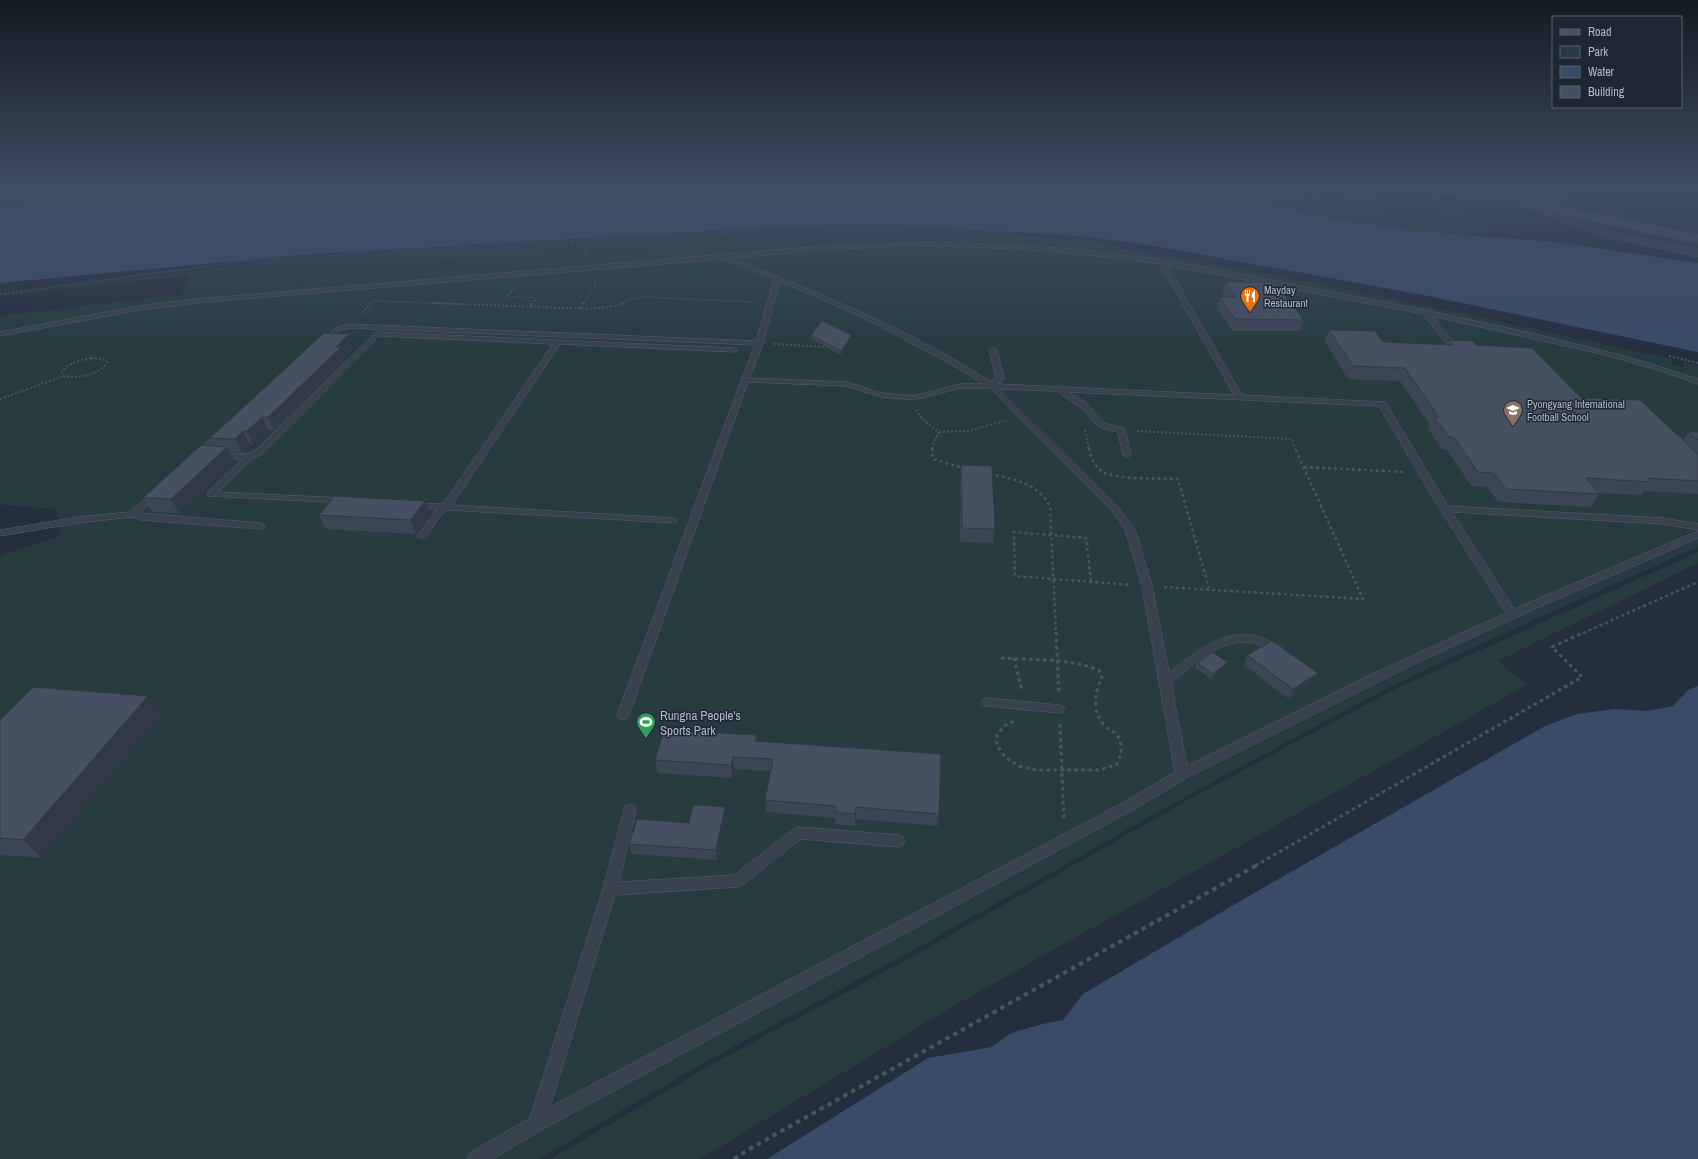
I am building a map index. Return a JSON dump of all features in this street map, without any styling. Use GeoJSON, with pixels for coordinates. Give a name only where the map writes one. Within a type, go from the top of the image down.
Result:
{"type":"FeatureCollection","features":[{"type":"Feature","properties":{"kind":"street"},"geometry":{"type":"LineString","coordinates":[[1651,243],[1698,253]]}},
{"type":"Feature","properties":{"kind":"lane"},"geometry":{"type":"LineString","coordinates":[[0,334],[74,319],[153,306],[600,266],[864,246],[978,244],[1095,253],[1162,262],[1425,312],[1605,353],[1671,371],[1698,382]]}},
{"type":"Feature","properties":{"kind":"lane"},"geometry":{"type":"LineString","coordinates":[[722,257],[816,293],[886,327],[966,369],[992,386],[1116,510],[1130,529],[1147,586],[1182,774]]}},
{"type":"Feature","properties":{"kind":"lane"},"geometry":{"type":"LineString","coordinates":[[1162,262],[1239,396]]}},
{"type":"Feature","properties":{"kind":"lane"},"geometry":{"type":"LineString","coordinates":[[623,716],[758,344],[778,278]]}},
{"type":"Feature","properties":{"kind":"lane"},"geometry":{"type":"LineString","coordinates":[[1425,312],[1452,345]]}},
{"type":"Feature","properties":{"kind":"lane"},"geometry":{"type":"LineString","coordinates":[[319,345],[336,330],[349,326],[758,344]]}},
{"type":"Feature","properties":{"kind":"lane"},"geometry":{"type":"LineString","coordinates":[[352,502],[211,494],[249,457],[258,452],[377,334],[734,350]]}},
{"type":"Feature","properties":{"kind":"lane"},"geometry":{"type":"LineString","coordinates":[[422,536],[439,512],[446,507],[558,342]]}},
{"type":"Feature","properties":{"kind":"lane"},"geometry":{"type":"LineString","coordinates":[[992,386],[1000,378],[993,350]]}},
{"type":"Feature","properties":{"kind":"lane"},"geometry":{"type":"LineString","coordinates":[[744,380],[847,384],[881,395],[914,398],[961,386],[992,386],[1239,396],[1382,404],[1445,509],[1512,614]]}},
{"type":"Feature","properties":{"kind":"lane"},"geometry":{"type":"LineString","coordinates":[[1056,388],[1082,404],[1102,425],[1122,431],[1127,455]]}},
{"type":"Feature","properties":{"kind":"lane"},"geometry":{"type":"LineString","coordinates":[[227,428],[196,457],[249,457]]}},
{"type":"Feature","properties":{"kind":"lane"},"geometry":{"type":"LineString","coordinates":[[133,514],[160,489]]}},
{"type":"Feature","properties":{"kind":"lane"},"geometry":{"type":"LineString","coordinates":[[407,504],[673,520]]}},
{"type":"Feature","properties":{"kind":"lane"},"geometry":{"type":"LineString","coordinates":[[1445,509],[1663,521],[1698,527]]}},
{"type":"Feature","properties":{"kind":"lane"},"geometry":{"type":"LineString","coordinates":[[0,533],[78,520],[133,514],[141,517],[261,526]]}},
{"type":"Feature","properties":{"kind":"lane"},"geometry":{"type":"LineString","coordinates":[[476,1159],[537,1123],[1134,802],[1182,774],[1230,753],[1374,678],[1512,614],[1698,534]]}},
{"type":"Feature","properties":{"kind":"lane"},"geometry":{"type":"LineString","coordinates":[[1165,681],[1217,644],[1234,639],[1252,639],[1287,653]]}},
{"type":"Feature","properties":{"kind":"lane"},"geometry":{"type":"LineString","coordinates":[[987,702],[1059,709]]}},
{"type":"Feature","properties":{"kind":"lane"},"geometry":{"type":"LineString","coordinates":[[537,1123],[610,889],[630,810]]}},
{"type":"Feature","properties":{"kind":"lane"},"geometry":{"type":"LineString","coordinates":[[610,889],[737,881],[799,833],[898,841]]}},
{"type":"Feature","properties":{"kind":"path"},"geometry":{"type":"LineString","coordinates":[[573,243],[572,252],[587,251],[584,268]]}},
{"type":"Feature","properties":{"kind":"path"},"geometry":{"type":"LineString","coordinates":[[580,308],[594,287],[600,266]]}},
{"type":"Feature","properties":{"kind":"path"},"geometry":{"type":"LineString","coordinates":[[520,273],[517,283],[507,297],[537,298],[531,306]]}},
{"type":"Feature","properties":{"kind":"path"},"geometry":{"type":"LineString","coordinates":[[349,326],[373,301],[580,308],[603,308],[644,297],[770,303]]}},
{"type":"Feature","properties":{"kind":"path"},"geometry":{"type":"LineString","coordinates":[[758,344],[829,347]]}},
{"type":"Feature","properties":{"kind":"path"},"geometry":{"type":"LineString","coordinates":[[0,399],[64,376],[75,377],[90,374],[103,368],[107,362],[100,359],[79,361],[63,370],[62,373],[64,376]]}},
{"type":"Feature","properties":{"kind":"path"},"geometry":{"type":"LineString","coordinates":[[914,398],[914,406],[922,420],[939,432],[968,431],[1022,416]]}},
{"type":"Feature","properties":{"kind":"path"},"geometry":{"type":"LineString","coordinates":[[1091,582],[1086,538],[1014,532],[1016,576],[1053,578],[1091,582],[1147,586],[1363,599],[1291,439],[1122,431]]}},
{"type":"Feature","properties":{"kind":"path"},"geometry":{"type":"LineString","coordinates":[[939,432],[932,444],[931,452],[933,459],[970,470]]}},
{"type":"Feature","properties":{"kind":"path"},"geometry":{"type":"LineString","coordinates":[[1304,467],[1424,473]]}},
{"type":"Feature","properties":{"kind":"path"},"geometry":{"type":"LineString","coordinates":[[984,473],[1020,482],[1038,489],[1046,497],[1050,506],[1050,535],[1064,820],[1069,836]]}},
{"type":"Feature","properties":{"kind":"path"},"geometry":{"type":"LineString","coordinates":[[1178,479],[1210,589]]}},
{"type":"Feature","properties":{"kind":"path"},"geometry":{"type":"LineString","coordinates":[[734,1159],[751,1148],[1268,859],[1582,677],[1552,647],[1698,582]]}},
{"type":"Feature","properties":{"kind":"green space","name":"Rungna People's Sports Park"},"geometry":{"type":"Polygon","coordinates":[[[550,243],[568,243],[567,252],[533,255],[667,247],[576,250],[576,243],[1110,243],[1114,247],[1324,285],[1672,359],[1672,364],[1683,367],[1684,362],[1698,365],[1698,547],[1522,625],[1391,686],[1194,792],[908,953],[707,1061],[539,1159],[0,1159],[0,557],[10,552],[60,536],[56,509],[3,505],[0,501],[0,316],[223,289],[181,293],[189,277],[184,276],[0,295],[273,260],[550,243]],[[497,258],[449,262],[295,281],[497,258]]]}},
{"type":"Feature","properties":{"kind":"green space"},"geometry":{"type":"Polygon","coordinates":[[[1675,243],[1698,243],[1698,248],[1675,243]]]}},
{"type":"Feature","properties":{"kind":"green space"},"geometry":{"type":"Polygon","coordinates":[[[1698,552],[1698,563],[1498,661],[1527,685],[955,1005],[700,1159],[551,1159],[709,1066],[912,957],[1197,795],[1395,689],[1698,552]]]}},
{"type":"Feature","properties":{"kind":"water"},"geometry":{"type":"Polygon","coordinates":[[[0,243],[503,243],[301,255],[0,283],[0,243]]]}},
{"type":"Feature","properties":{"kind":"water"},"geometry":{"type":"Polygon","coordinates":[[[1137,243],[1562,243],[1698,263],[1698,352],[1428,296],[1137,243]]]}},
{"type":"Feature","properties":{"kind":"water"},"geometry":{"type":"Polygon","coordinates":[[[1698,686],[1698,1159],[767,1159],[928,1058],[992,1047],[1011,1033],[1063,1020],[1083,994],[1242,900],[1545,726],[1577,714],[1615,709],[1647,711],[1673,706],[1688,690],[1698,686]]]}},
{"type":"Feature","properties":{"kind":"building"},"geometry":{"type":"Polygon","coordinates":[[[1225,282],[1274,282],[1304,320],[1235,319],[1220,297],[1236,297],[1225,282]]]}},
{"type":"Feature","properties":{"kind":"building"},"geometry":{"type":"Polygon","coordinates":[[[822,321],[852,335],[841,351],[811,335],[822,321]]]}},
{"type":"Feature","properties":{"kind":"building"},"geometry":{"type":"Polygon","coordinates":[[[1329,330],[1375,331],[1383,342],[1453,345],[1449,340],[1473,341],[1476,345],[1532,348],[1581,398],[1640,400],[1698,454],[1698,481],[1648,478],[1651,482],[1586,478],[1599,494],[1506,489],[1494,473],[1478,472],[1454,438],[1449,437],[1434,417],[1439,417],[1405,368],[1353,366],[1329,330]]]}},
{"type":"Feature","properties":{"kind":"building"},"geometry":{"type":"Polygon","coordinates":[[[324,333],[349,334],[336,347],[341,347],[268,417],[262,417],[247,431],[243,431],[235,439],[210,438],[324,333]]]}},
{"type":"Feature","properties":{"kind":"building"},"geometry":{"type":"Polygon","coordinates":[[[1689,432],[1698,432],[1698,440],[1689,432]]]}},
{"type":"Feature","properties":{"kind":"building"},"geometry":{"type":"Polygon","coordinates":[[[201,445],[227,447],[171,499],[143,498],[201,445]]]}},
{"type":"Feature","properties":{"kind":"building"},"geometry":{"type":"Polygon","coordinates":[[[961,465],[992,466],[995,529],[962,528],[961,465]]]}},
{"type":"Feature","properties":{"kind":"building"},"geometry":{"type":"Polygon","coordinates":[[[335,496],[425,501],[411,520],[319,515],[335,496]]]}},
{"type":"Feature","properties":{"kind":"building"},"geometry":{"type":"Polygon","coordinates":[[[1272,641],[1318,673],[1293,689],[1247,655],[1272,641]]]}},
{"type":"Feature","properties":{"kind":"building"},"geometry":{"type":"Polygon","coordinates":[[[1212,652],[1228,662],[1213,674],[1197,663],[1212,652]]]}},
{"type":"Feature","properties":{"kind":"building"},"geometry":{"type":"Polygon","coordinates":[[[33,687],[148,696],[23,840],[0,838],[0,720],[33,687]]]}},
{"type":"Feature","properties":{"kind":"building"},"geometry":{"type":"Polygon","coordinates":[[[664,730],[756,735],[755,741],[941,754],[939,814],[856,807],[855,814],[835,812],[836,806],[765,800],[773,759],[733,757],[731,765],[655,760],[664,730]]]}},
{"type":"Feature","properties":{"kind":"building"},"geometry":{"type":"Polygon","coordinates":[[[693,805],[725,807],[716,850],[629,844],[637,819],[689,823],[693,805]]]}},
{"type":"Feature","properties":{"kind":"place","name":"Mayday Restaurant"},"geometry":{"type":"Point","coordinates":[1250,313]}},
{"type":"Feature","properties":{"kind":"place","name":"Pyongyang International Football School"},"geometry":{"type":"Point","coordinates":[1513,427]}},
{"type":"Feature","properties":{"kind":"place","name":"Rungna People's Sports Park"},"geometry":{"type":"Point","coordinates":[646,739]}}]}
